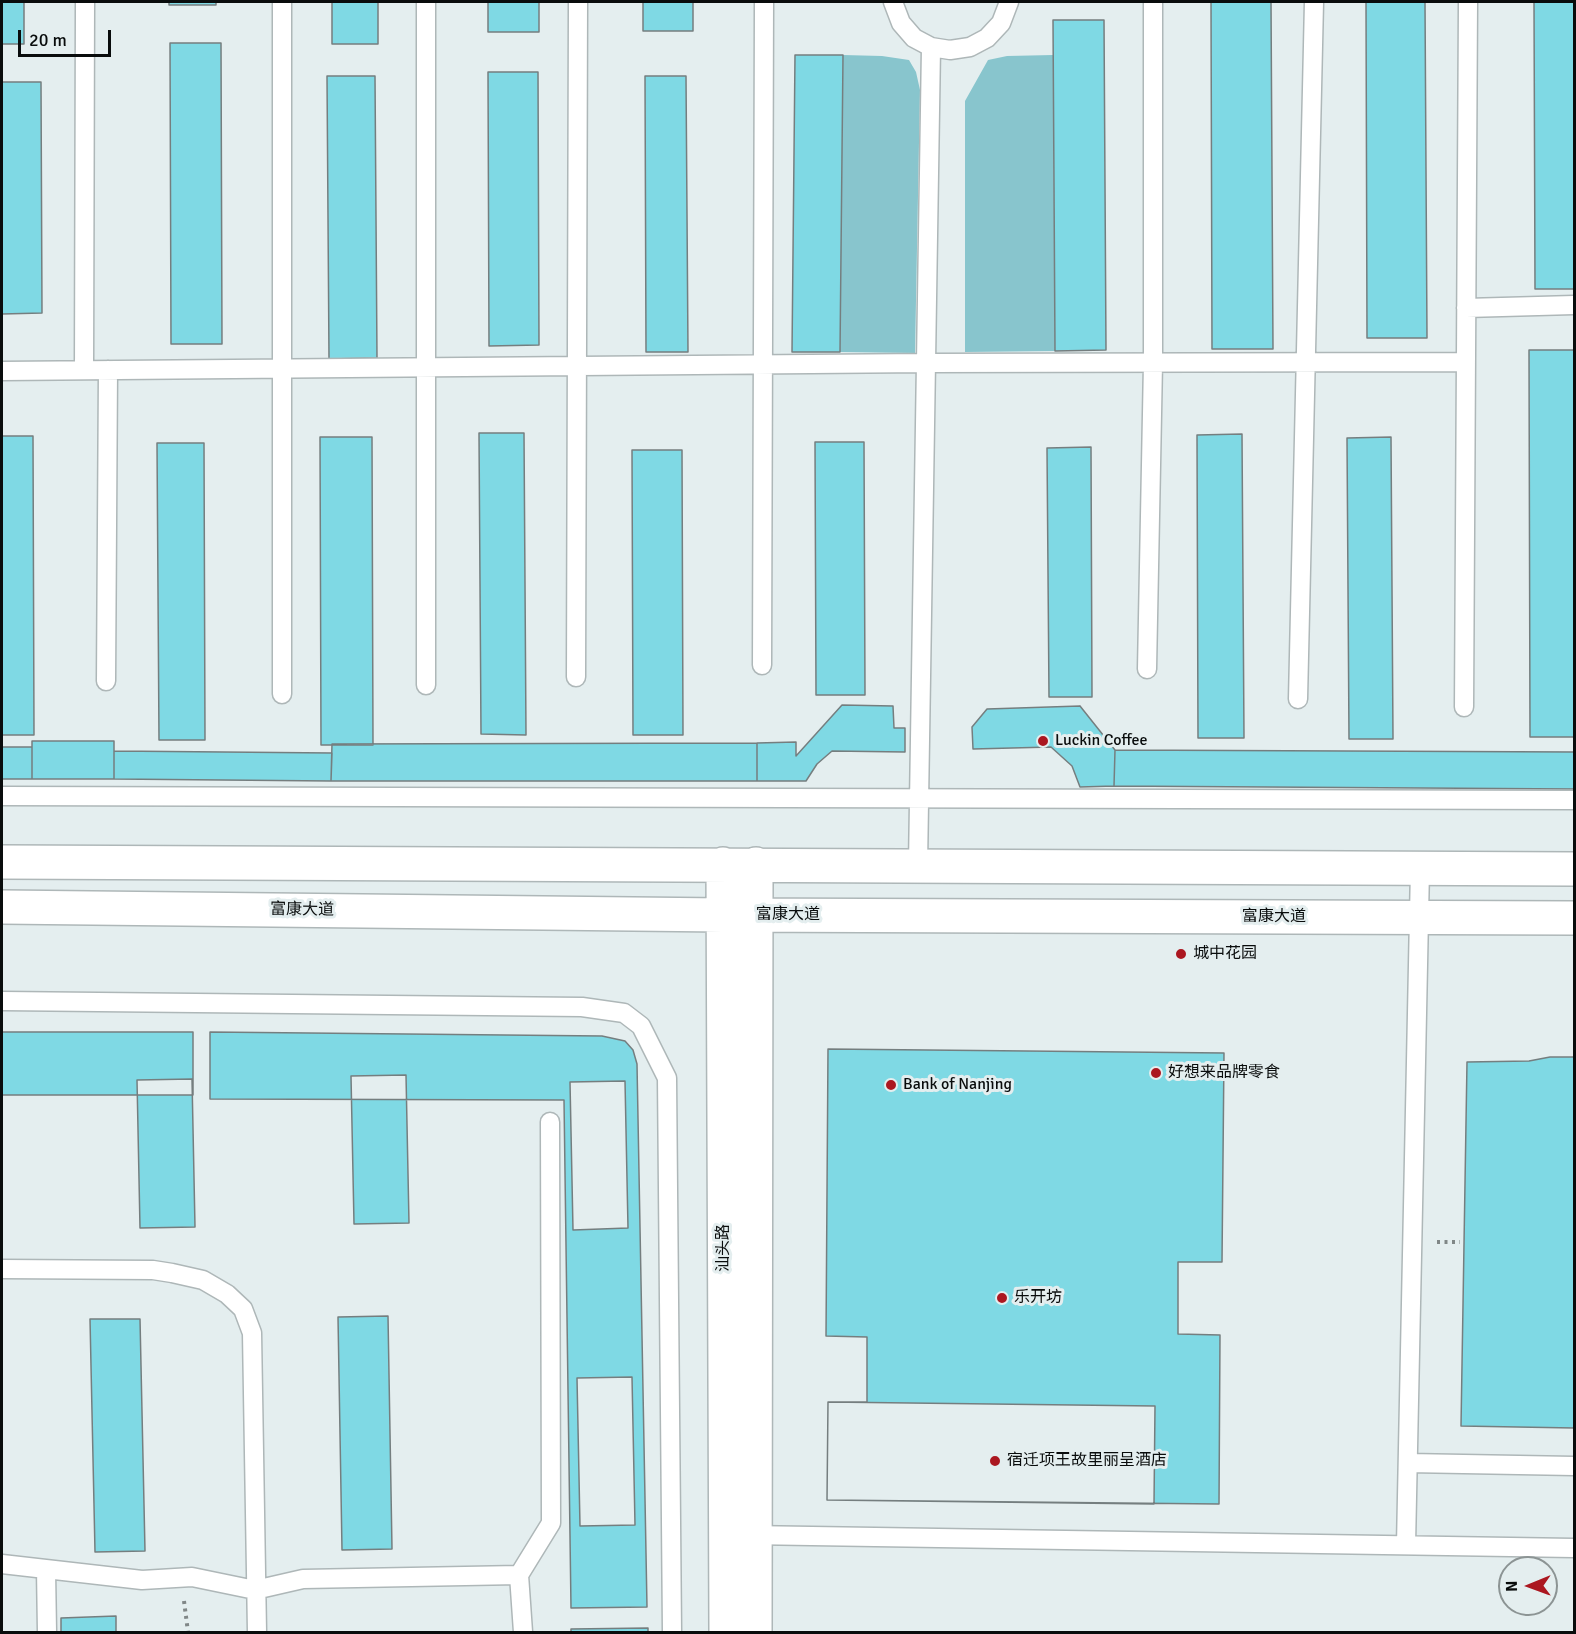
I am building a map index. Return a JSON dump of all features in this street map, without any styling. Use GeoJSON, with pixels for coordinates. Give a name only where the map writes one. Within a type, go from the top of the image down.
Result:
{"type":"FeatureCollection","features":[{"type":"Feature","properties":{"kind":"street"},"geometry":{"type":"LineString","coordinates":[[2,862],[1575,869]]}},
{"type":"Feature","properties":{"kind":"street","name":"汕头路"},"geometry":{"type":"LineString","coordinates":[[723,864],[740,1534],[755,1632]]}},
{"type":"Feature","properties":{"kind":"street","name":"汕头路"},"geometry":{"type":"LineString","coordinates":[[726,1632],[740,1534],[756,864]]}},
{"type":"Feature","properties":{"kind":"street","name":"富康大道"},"geometry":{"type":"LineString","coordinates":[[2,907],[723,915],[1575,918]]}},
{"type":"Feature","properties":{"kind":"lane"},"geometry":{"type":"LineString","coordinates":[[84,370],[85,2]]}},
{"type":"Feature","properties":{"kind":"lane"},"geometry":{"type":"LineString","coordinates":[[282,2],[282,694]]}},
{"type":"Feature","properties":{"kind":"lane"},"geometry":{"type":"LineString","coordinates":[[426,2],[426,684]]}},
{"type":"Feature","properties":{"kind":"lane"},"geometry":{"type":"LineString","coordinates":[[576,677],[578,2]]}},
{"type":"Feature","properties":{"kind":"lane"},"geometry":{"type":"LineString","coordinates":[[762,665],[764,2]]}},
{"type":"Feature","properties":{"kind":"lane"},"geometry":{"type":"LineString","coordinates":[[893,2],[901,23],[914,38],[931,47],[950,50],[970,47],[987,38],[1001,23],[1009,2]]}},
{"type":"Feature","properties":{"kind":"lane"},"geometry":{"type":"LineString","coordinates":[[1147,669],[1153,363],[1153,2]]}},
{"type":"Feature","properties":{"kind":"lane"},"geometry":{"type":"LineString","coordinates":[[1298,699],[1314,2]]}},
{"type":"Feature","properties":{"kind":"lane"},"geometry":{"type":"LineString","coordinates":[[1464,707],[1468,2]]}},
{"type":"Feature","properties":{"kind":"lane"},"geometry":{"type":"LineString","coordinates":[[918,865],[931,47]]}},
{"type":"Feature","properties":{"kind":"lane"},"geometry":{"type":"LineString","coordinates":[[1466,308],[1575,305]]}},
{"type":"Feature","properties":{"kind":"lane"},"geometry":{"type":"LineString","coordinates":[[2,371],[926,363],[1466,362]]}},
{"type":"Feature","properties":{"kind":"lane"},"geometry":{"type":"LineString","coordinates":[[106,681],[108,370]]}},
{"type":"Feature","properties":{"kind":"lane"},"geometry":{"type":"LineString","coordinates":[[2,796],[1575,800]]}},
{"type":"Feature","properties":{"kind":"lane"},"geometry":{"type":"LineString","coordinates":[[1406,1545],[1420,868]]}},
{"type":"Feature","properties":{"kind":"lane"},"geometry":{"type":"LineString","coordinates":[[2,1001],[582,1007],[624,1013],[641,1026],[667,1078],[672,1632]]}},
{"type":"Feature","properties":{"kind":"lane"},"geometry":{"type":"LineString","coordinates":[[523,1632],[519,1575],[551,1523],[550,1122]]}},
{"type":"Feature","properties":{"kind":"lane"},"geometry":{"type":"LineString","coordinates":[[2,1269],[153,1270],[172,1273],[203,1280],[227,1294],[243,1309],[252,1333],[257,1632]]}},
{"type":"Feature","properties":{"kind":"lane"},"geometry":{"type":"LineString","coordinates":[[1408,1463],[1575,1466]]}},
{"type":"Feature","properties":{"kind":"lane"},"geometry":{"type":"LineString","coordinates":[[740,1534],[1575,1548]]}},
{"type":"Feature","properties":{"kind":"lane"},"geometry":{"type":"LineString","coordinates":[[2,1564],[142,1580],[192,1577],[255,1590],[303,1579],[519,1575]]}},
{"type":"Feature","properties":{"kind":"lane"},"geometry":{"type":"LineString","coordinates":[[46,1569],[47,1632]]}},
{"type":"Feature","properties":{"kind":"shaded area"},"geometry":{"type":"Polygon","coordinates":[[[843,55],[882,56],[909,60],[916,72],[920,90],[915,353],[840,352],[843,55]]]}},
{"type":"Feature","properties":{"kind":"shaded area"},"geometry":{"type":"Polygon","coordinates":[[[1053,55],[1055,351],[965,352],[965,101],[988,60],[1007,56],[1053,55]]]}},
{"type":"Feature","properties":{"kind":"building"},"geometry":{"type":"Polygon","coordinates":[[[2,2],[24,2],[24,44],[2,44],[2,2]]]}},
{"type":"Feature","properties":{"kind":"building"},"geometry":{"type":"Polygon","coordinates":[[[169,2],[216,2],[216,5],[169,5],[169,2]]]}},
{"type":"Feature","properties":{"kind":"building"},"geometry":{"type":"Polygon","coordinates":[[[332,2],[378,2],[378,44],[332,44],[332,2]]]}},
{"type":"Feature","properties":{"kind":"building"},"geometry":{"type":"Polygon","coordinates":[[[488,2],[539,2],[539,32],[488,32],[488,2]]]}},
{"type":"Feature","properties":{"kind":"building"},"geometry":{"type":"Polygon","coordinates":[[[643,2],[693,2],[693,31],[643,31],[643,2]]]}},
{"type":"Feature","properties":{"kind":"building"},"geometry":{"type":"Polygon","coordinates":[[[1211,2],[1271,2],[1273,349],[1212,349],[1211,2]]]}},
{"type":"Feature","properties":{"kind":"building"},"geometry":{"type":"Polygon","coordinates":[[[1366,2],[1425,2],[1427,338],[1367,338],[1366,2]]]}},
{"type":"Feature","properties":{"kind":"building"},"geometry":{"type":"Polygon","coordinates":[[[1534,2],[1574,2],[1574,289],[1535,289],[1534,2]]]}},
{"type":"Feature","properties":{"kind":"building"},"geometry":{"type":"Polygon","coordinates":[[[1053,20],[1104,20],[1106,350],[1055,351],[1053,20]]]}},
{"type":"Feature","properties":{"kind":"building"},"geometry":{"type":"Polygon","coordinates":[[[170,43],[221,43],[222,344],[171,344],[170,43]]]}},
{"type":"Feature","properties":{"kind":"building"},"geometry":{"type":"Polygon","coordinates":[[[795,55],[843,55],[840,352],[792,352],[795,55]]]}},
{"type":"Feature","properties":{"kind":"building"},"geometry":{"type":"Polygon","coordinates":[[[488,72],[538,72],[539,345],[489,346],[488,72]]]}},
{"type":"Feature","properties":{"kind":"building"},"geometry":{"type":"Polygon","coordinates":[[[327,76],[375,76],[377,358],[329,359],[327,76]]]}},
{"type":"Feature","properties":{"kind":"building"},"geometry":{"type":"Polygon","coordinates":[[[645,76],[686,76],[688,352],[646,352],[645,76]]]}},
{"type":"Feature","properties":{"kind":"building"},"geometry":{"type":"Polygon","coordinates":[[[2,82],[41,82],[42,313],[2,314],[2,82]]]}},
{"type":"Feature","properties":{"kind":"building"},"geometry":{"type":"Polygon","coordinates":[[[1529,350],[1574,350],[1574,737],[1530,737],[1529,350]]]}},
{"type":"Feature","properties":{"kind":"building"},"geometry":{"type":"Polygon","coordinates":[[[479,433],[524,433],[526,735],[481,734],[479,433]]]}},
{"type":"Feature","properties":{"kind":"building"},"geometry":{"type":"Polygon","coordinates":[[[1242,434],[1244,738],[1198,738],[1197,435],[1242,434]]]}},
{"type":"Feature","properties":{"kind":"building"},"geometry":{"type":"Polygon","coordinates":[[[2,436],[33,436],[34,735],[2,735],[2,436]]]}},
{"type":"Feature","properties":{"kind":"building"},"geometry":{"type":"Polygon","coordinates":[[[320,437],[372,437],[373,745],[321,745],[320,437]]]}},
{"type":"Feature","properties":{"kind":"building"},"geometry":{"type":"Polygon","coordinates":[[[1391,437],[1393,739],[1349,739],[1347,438],[1391,437]]]}},
{"type":"Feature","properties":{"kind":"building"},"geometry":{"type":"Polygon","coordinates":[[[815,442],[864,442],[865,695],[816,695],[815,442]]]}},
{"type":"Feature","properties":{"kind":"building"},"geometry":{"type":"Polygon","coordinates":[[[157,443],[204,443],[205,740],[159,740],[157,443]]]}},
{"type":"Feature","properties":{"kind":"building"},"geometry":{"type":"Polygon","coordinates":[[[1091,447],[1092,697],[1049,697],[1047,448],[1091,447]]]}},
{"type":"Feature","properties":{"kind":"building"},"geometry":{"type":"Polygon","coordinates":[[[632,450],[682,450],[683,735],[633,735],[632,450]]]}},
{"type":"Feature","properties":{"kind":"building"},"geometry":{"type":"Polygon","coordinates":[[[842,705],[893,706],[894,728],[905,728],[905,752],[832,751],[817,764],[806,781],[757,781],[757,743],[796,742],[796,756],[842,705]]]}},
{"type":"Feature","properties":{"kind":"building"},"geometry":{"type":"Polygon","coordinates":[[[1080,706],[1115,750],[1114,786],[1080,787],[1072,766],[1051,747],[973,749],[972,727],[987,709],[1080,706]]]}},
{"type":"Feature","properties":{"kind":"building"},"geometry":{"type":"Polygon","coordinates":[[[32,741],[114,741],[114,779],[32,779],[32,741]]]}},
{"type":"Feature","properties":{"kind":"building"},"geometry":{"type":"Polygon","coordinates":[[[757,743],[757,781],[331,781],[332,744],[757,743]]]}},
{"type":"Feature","properties":{"kind":"building"},"geometry":{"type":"Polygon","coordinates":[[[2,747],[32,747],[32,779],[2,779],[2,747]]]}},
{"type":"Feature","properties":{"kind":"building"},"geometry":{"type":"Polygon","coordinates":[[[1115,750],[1574,752],[1574,789],[1114,786],[1115,750]]]}},
{"type":"Feature","properties":{"kind":"building"},"geometry":{"type":"Polygon","coordinates":[[[114,751],[332,753],[331,781],[114,779],[114,751]]]}},
{"type":"Feature","properties":{"kind":"building"},"geometry":{"type":"Polygon","coordinates":[[[2,1032],[193,1032],[193,1095],[2,1095],[2,1032]]]}},
{"type":"Feature","properties":{"kind":"building"},"geometry":{"type":"Polygon","coordinates":[[[210,1032],[602,1036],[625,1041],[633,1050],[637,1064],[647,1607],[571,1608],[564,1100],[210,1099],[210,1032]]]}},
{"type":"Feature","properties":{"kind":"building","name":"乐开坊"},"geometry":{"type":"Polygon","coordinates":[[[828,1049],[1224,1053],[1222,1262],[1178,1262],[1178,1334],[1220,1335],[1219,1504],[827,1500],[828,1402],[867,1402],[867,1337],[826,1336],[828,1049]]]}},
{"type":"Feature","properties":{"kind":"building"},"geometry":{"type":"Polygon","coordinates":[[[1550,1057],[1574,1057],[1574,1428],[1461,1426],[1467,1062],[1529,1061],[1550,1057]]]}},
{"type":"Feature","properties":{"kind":"building"},"geometry":{"type":"Polygon","coordinates":[[[406,1075],[409,1223],[354,1224],[351,1076],[406,1075]]]}},
{"type":"Feature","properties":{"kind":"building"},"geometry":{"type":"Polygon","coordinates":[[[192,1079],[195,1227],[140,1228],[137,1080],[192,1079]]]}},
{"type":"Feature","properties":{"kind":"building"},"geometry":{"type":"Polygon","coordinates":[[[625,1081],[628,1228],[573,1230],[570,1082],[625,1081]]]}},
{"type":"Feature","properties":{"kind":"building"},"geometry":{"type":"Polygon","coordinates":[[[388,1316],[392,1549],[342,1550],[338,1317],[388,1316]]]}},
{"type":"Feature","properties":{"kind":"building"},"geometry":{"type":"Polygon","coordinates":[[[90,1319],[140,1319],[145,1551],[95,1552],[90,1319]]]}},
{"type":"Feature","properties":{"kind":"building"},"geometry":{"type":"Polygon","coordinates":[[[632,1377],[635,1525],[580,1526],[577,1378],[632,1377]]]}},
{"type":"Feature","properties":{"kind":"building"},"geometry":{"type":"Polygon","coordinates":[[[828,1402],[1155,1406],[1154,1504],[827,1500],[828,1402]]]}},
{"type":"Feature","properties":{"kind":"building"},"geometry":{"type":"Polygon","coordinates":[[[116,1616],[116,1632],[61,1632],[61,1618],[116,1616]]]}},
{"type":"Feature","properties":{"kind":"building"},"geometry":{"type":"Polygon","coordinates":[[[648,1628],[648,1632],[571,1632],[571,1629],[648,1628]]]}},
{"type":"Feature","properties":{"kind":"place","name":"Luckin Coffee"},"geometry":{"type":"Point","coordinates":[1043,741]}},
{"type":"Feature","properties":{"kind":"place","name":"城中花园"},"geometry":{"type":"Point","coordinates":[1181,954]}},
{"type":"Feature","properties":{"kind":"place","name":"好想来品牌零食"},"geometry":{"type":"Point","coordinates":[1156,1073]}},
{"type":"Feature","properties":{"kind":"place","name":"Bank of Nanjing"},"geometry":{"type":"Point","coordinates":[891,1085]}},
{"type":"Feature","properties":{"kind":"place","name":"乐开坊"},"geometry":{"type":"Point","coordinates":[1002,1298]}},
{"type":"Feature","properties":{"kind":"place","name":"宿迁项王故里丽呈酒店"},"geometry":{"type":"Point","coordinates":[995,1461]}}]}
